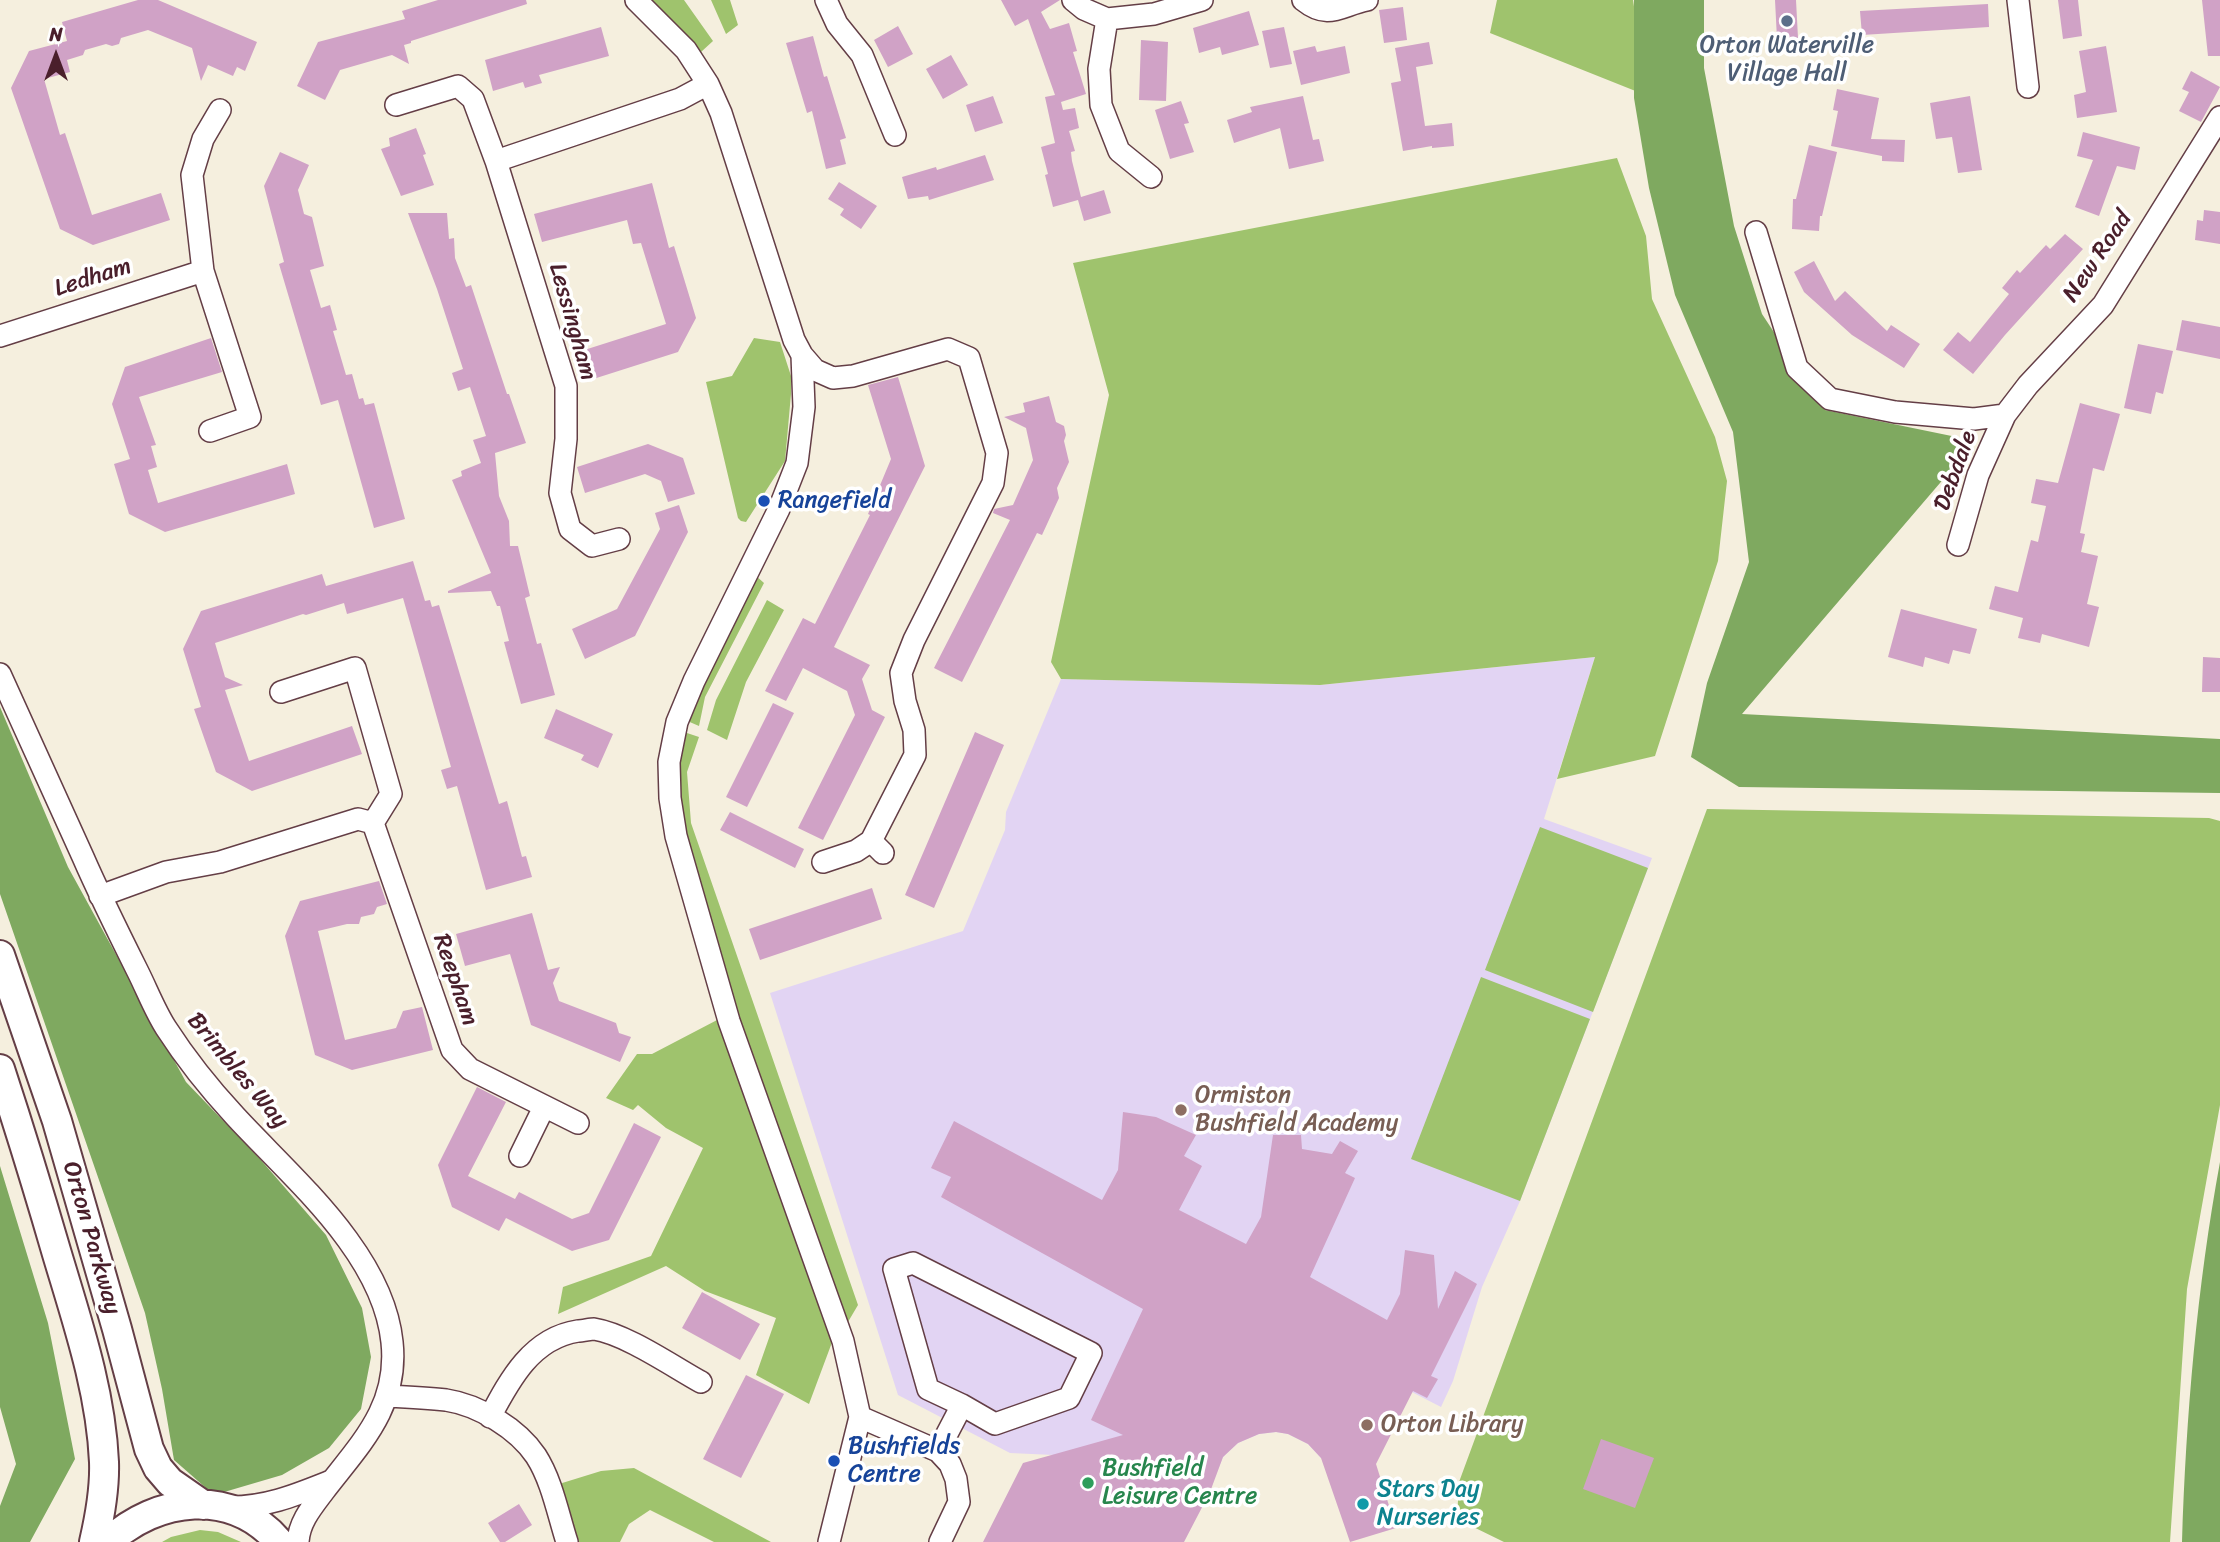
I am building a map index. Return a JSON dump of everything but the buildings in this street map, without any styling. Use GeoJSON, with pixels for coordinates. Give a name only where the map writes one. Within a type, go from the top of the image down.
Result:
{"type":"FeatureCollection","features":[{"type":"Feature","properties":{"kind":"main road","name":"Orton Parkway"},"geometry":{"type":"LineString","coordinates":[[0,955],[57,1121],[149,1449],[158,1468],[170,1482],[209,1505]]}},
{"type":"Feature","properties":{"kind":"main road","name":"Orton Parkway"},"geometry":{"type":"LineString","coordinates":[[0,1069],[21,1131],[82,1341],[98,1414],[104,1462],[102,1504],[94,1542]]}},
{"type":"Feature","properties":{"kind":"main road"},"geometry":{"type":"LineString","coordinates":[[108,1542],[125,1526],[149,1513],[175,1506],[209,1505],[237,1513],[257,1523],[279,1542]]}},
{"type":"Feature","properties":{"kind":"street"},"geometry":{"type":"LineString","coordinates":[[636,0],[686,50],[708,84],[721,113],[794,340],[802,355],[815,370],[833,378],[866,372],[948,349],[969,358],[998,453],[993,483],[914,640],[901,673],[905,701],[914,730],[915,755],[877,847],[823,862]]}},
{"type":"Feature","properties":{"kind":"street"},"geometry":{"type":"LineString","coordinates":[[826,0],[837,24],[862,55],[895,135]]}},
{"type":"Feature","properties":{"kind":"street"},"geometry":{"type":"LineString","coordinates":[[1073,0],[1084,9],[1107,19],[1153,14],[1202,0]]}},
{"type":"Feature","properties":{"kind":"street"},"geometry":{"type":"LineString","coordinates":[[1303,0],[1309,5],[1334,12],[1367,0]]}},
{"type":"Feature","properties":{"kind":"street"},"geometry":{"type":"LineString","coordinates":[[2018,0],[2028,87]]}},
{"type":"Feature","properties":{"kind":"street"},"geometry":{"type":"LineString","coordinates":[[1107,19],[1099,69],[1101,105],[1119,151],[1152,177]]}},
{"type":"Feature","properties":{"kind":"street"},"geometry":{"type":"LineString","coordinates":[[496,161],[680,99],[708,84]]}},
{"type":"Feature","properties":{"kind":"street","name":"Lessingham"},"geometry":{"type":"LineString","coordinates":[[396,105],[458,86],[473,99],[496,161],[566,386],[566,439],[560,492],[570,529],[592,546],[619,540]]}},
{"type":"Feature","properties":{"kind":"street"},"geometry":{"type":"LineString","coordinates":[[210,431],[250,417],[203,271],[192,175],[203,139],[220,110]]}},
{"type":"Feature","properties":{"kind":"street","name":"New Road"},"geometry":{"type":"LineString","coordinates":[[2005,415],[2028,385],[2103,305],[2220,117]]}},
{"type":"Feature","properties":{"kind":"street"},"geometry":{"type":"LineString","coordinates":[[1756,232],[1797,369],[1830,398],[1895,412],[1974,419],[2005,415]]}},
{"type":"Feature","properties":{"kind":"street","name":"Ledham"},"geometry":{"type":"LineString","coordinates":[[0,336],[203,271]]}},
{"type":"Feature","properties":{"kind":"street"},"geometry":{"type":"LineString","coordinates":[[802,355],[804,407],[797,463],[779,509],[694,681],[677,722],[669,762],[670,798],[676,836],[729,1021],[843,1341],[860,1417],[835,1540]]}},
{"type":"Feature","properties":{"kind":"street","name":"Debdale"},"geometry":{"type":"LineString","coordinates":[[1958,545],[1978,475],[2005,415]]}},
{"type":"Feature","properties":{"kind":"street"},"geometry":{"type":"LineString","coordinates":[[100,896],[166,872],[220,862],[358,819],[373,823],[391,793],[355,668],[281,692]]}},
{"type":"Feature","properties":{"kind":"street","name":"Brimbles Way"},"geometry":{"type":"LineString","coordinates":[[0,674],[100,896],[165,1027],[234,1115],[302,1185],[346,1237],[386,1310],[392,1343],[387,1396],[373,1429],[307,1514],[298,1542]]}},
{"type":"Feature","properties":{"kind":"street","name":"Reepham"},"geometry":{"type":"LineString","coordinates":[[373,823],[452,1050],[470,1069],[578,1123]]}},
{"type":"Feature","properties":{"kind":"street"},"geometry":{"type":"LineString","coordinates":[[520,1156],[544,1107]]}},
{"type":"Feature","properties":{"kind":"street"},"geometry":{"type":"LineString","coordinates":[[913,1262],[1091,1353],[1069,1398],[995,1424],[962,1405],[928,1389],[894,1269],[913,1262]]}},
{"type":"Feature","properties":{"kind":"street"},"geometry":{"type":"LineString","coordinates":[[490,1417],[507,1384],[532,1352],[561,1334],[594,1329],[626,1340],[701,1382]]}},
{"type":"Feature","properties":{"kind":"street"},"geometry":{"type":"LineString","coordinates":[[387,1396],[449,1401],[490,1417],[518,1434],[536,1457],[548,1482],[561,1538]]}},
{"type":"Feature","properties":{"kind":"street"},"geometry":{"type":"LineString","coordinates":[[938,1451],[962,1405]]}},
{"type":"Feature","properties":{"kind":"street"},"geometry":{"type":"LineString","coordinates":[[860,1417],[938,1451],[950,1464],[956,1479],[959,1502],[940,1542]]}},
{"type":"Feature","properties":{"kind":"street"},"geometry":{"type":"LineString","coordinates":[[209,1505],[245,1507],[275,1503],[333,1480]]}},
{"type":"Feature","properties":{"kind":"shaded area","name":"Ormiston Bushfield Academy"},"geometry":{"type":"Polygon","coordinates":[[[1595,657],[1544,819],[1652,858],[1520,1201],[1482,1287],[1453,1381],[1441,1407],[1367,1369],[1321,1458],[1308,1444],[1288,1434],[1259,1434],[1238,1443],[1223,1457],[1205,1502],[1054,1455],[1010,1453],[898,1395],[770,993],[963,931],[1005,830],[1006,812],[1061,679],[1320,685],[1595,657]]]}},
{"type":"Feature","properties":{"kind":"green space"},"geometry":{"type":"Polygon","coordinates":[[[650,0],[684,0],[713,41],[701,52],[650,0]]]}},
{"type":"Feature","properties":{"kind":"green space"},"geometry":{"type":"Polygon","coordinates":[[[711,0],[730,0],[738,25],[726,34],[711,0]]]}},
{"type":"Feature","properties":{"kind":"green space"},"geometry":{"type":"Polygon","coordinates":[[[1497,0],[1633,0],[1648,96],[1490,33],[1497,0]]]}},
{"type":"Feature","properties":{"kind":"green space"},"geometry":{"type":"Polygon","coordinates":[[[1634,0],[1704,0],[1704,68],[1734,226],[1762,314],[1825,410],[1976,441],[1742,714],[2220,739],[2220,793],[1739,787],[1691,757],[1707,683],[1749,562],[1733,432],[1675,295],[1649,188],[1634,98],[1634,0]]]}},
{"type":"Feature","properties":{"kind":"green space"},"geometry":{"type":"Polygon","coordinates":[[[1617,158],[1646,236],[1652,299],[1715,437],[1727,481],[1718,561],[1655,756],[1557,779],[1595,657],[1320,685],[1061,679],[1051,662],[1109,395],[1073,263],[1617,158]]]}},
{"type":"Feature","properties":{"kind":"green space"},"geometry":{"type":"Polygon","coordinates":[[[754,338],[780,342],[791,376],[791,394],[785,461],[746,522],[738,518],[706,382],[732,376],[754,338]]]}},
{"type":"Feature","properties":{"kind":"green space"},"geometry":{"type":"Polygon","coordinates":[[[755,575],[764,583],[705,697],[699,726],[685,720],[755,575]]]}},
{"type":"Feature","properties":{"kind":"green space"},"geometry":{"type":"Polygon","coordinates":[[[767,600],[784,610],[746,682],[727,740],[707,730],[716,700],[767,600]]]}},
{"type":"Feature","properties":{"kind":"green space"},"geometry":{"type":"Polygon","coordinates":[[[0,707],[68,867],[186,1082],[260,1159],[326,1235],[362,1308],[371,1357],[361,1409],[329,1448],[282,1475],[214,1495],[174,1460],[145,1313],[0,894],[0,707]]]}},
{"type":"Feature","properties":{"kind":"green space"},"geometry":{"type":"Polygon","coordinates":[[[684,732],[699,737],[687,772],[691,823],[858,1305],[845,1327],[735,1013],[679,808],[679,751],[684,732]]]}},
{"type":"Feature","properties":{"kind":"green space"},"geometry":{"type":"Polygon","coordinates":[[[1707,809],[2209,818],[2220,821],[2220,1105],[2187,1289],[2170,1542],[1504,1542],[1457,1519],[1459,1482],[1707,809]]]}},
{"type":"Feature","properties":{"kind":"green space"},"geometry":{"type":"Polygon","coordinates":[[[1540,827],[1648,868],[1593,1012],[1485,970],[1540,827]]]}},
{"type":"Feature","properties":{"kind":"green space"},"geometry":{"type":"Polygon","coordinates":[[[1481,977],[1590,1019],[1520,1201],[1411,1159],[1481,977]]]}},
{"type":"Feature","properties":{"kind":"green space"},"geometry":{"type":"Polygon","coordinates":[[[719,1019],[834,1337],[809,1404],[756,1375],[776,1318],[705,1291],[666,1266],[558,1314],[563,1287],[651,1256],[703,1148],[666,1128],[638,1105],[633,1110],[606,1098],[637,1054],[652,1054],[719,1019]]]}},
{"type":"Feature","properties":{"kind":"green space"},"geometry":{"type":"Polygon","coordinates":[[[2220,1162],[2220,1542],[2182,1542],[2194,1351],[2220,1162]]]}},
{"type":"Feature","properties":{"kind":"green space"},"geometry":{"type":"Polygon","coordinates":[[[0,1166],[48,1323],[75,1459],[30,1542],[0,1542],[0,1506],[16,1464],[0,1407],[0,1166]]]}},
{"type":"Feature","properties":{"kind":"green space"},"geometry":{"type":"Polygon","coordinates":[[[634,1468],[771,1542],[714,1542],[650,1510],[629,1524],[620,1542],[579,1542],[559,1484],[601,1471],[634,1468]]]}},
{"type":"Feature","properties":{"kind":"green space"},"geometry":{"type":"Polygon","coordinates":[[[200,1530],[218,1532],[241,1542],[162,1542],[200,1530]]]}},
{"type":"Feature","properties":{"kind":"place","name":"Orton Waterville Village Hall"},"geometry":{"type":"Point","coordinates":[1787,21]}},
{"type":"Feature","properties":{"kind":"place","name":"Rangefield"},"geometry":{"type":"Point","coordinates":[764,501]}},
{"type":"Feature","properties":{"kind":"place","name":"Ormiston Bushfield Academy"},"geometry":{"type":"Point","coordinates":[1181,1110]}},
{"type":"Feature","properties":{"kind":"place","name":"Orton Library"},"geometry":{"type":"Point","coordinates":[1367,1425]}},
{"type":"Feature","properties":{"kind":"place","name":"Bushfields Centre"},"geometry":{"type":"Point","coordinates":[834,1461]}},
{"type":"Feature","properties":{"kind":"place","name":"Bushfield Leisure Centre"},"geometry":{"type":"Point","coordinates":[1088,1483]}},
{"type":"Feature","properties":{"kind":"place","name":"Stars Day Nurseries"},"geometry":{"type":"Point","coordinates":[1363,1504]}}]}
